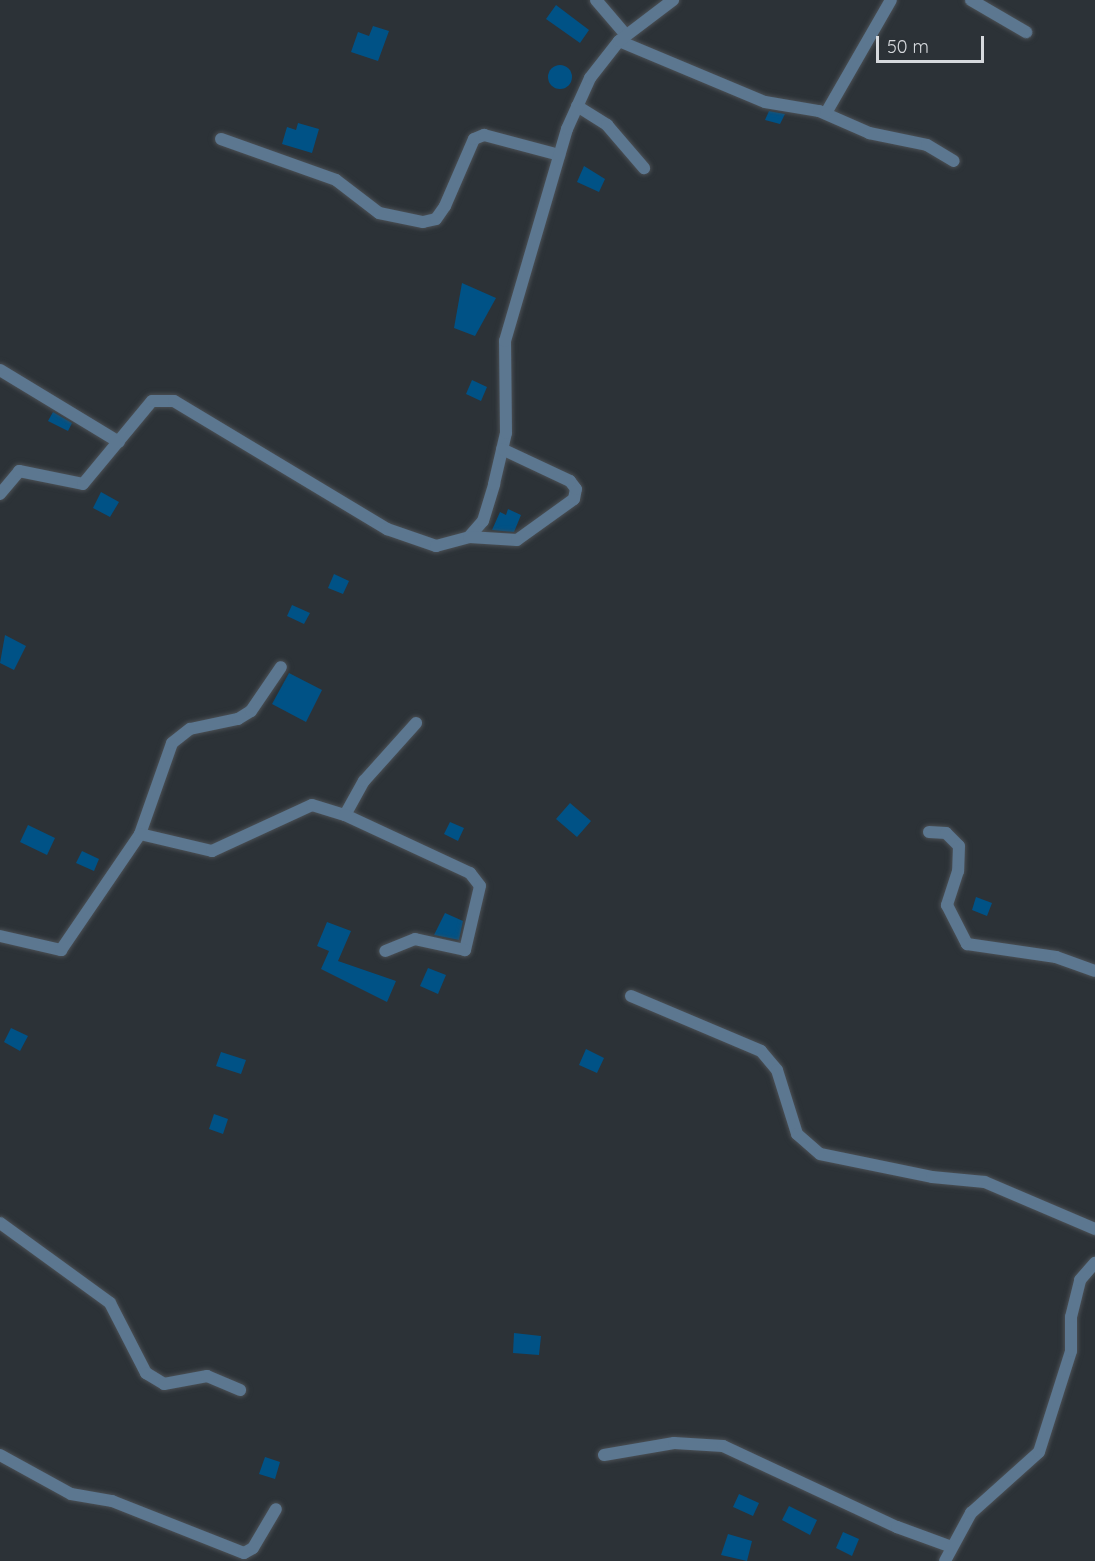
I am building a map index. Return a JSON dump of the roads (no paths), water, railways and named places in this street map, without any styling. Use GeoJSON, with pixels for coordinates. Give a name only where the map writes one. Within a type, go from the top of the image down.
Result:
{"type":"FeatureCollection","features":[{"type":"Feature","properties":{"kind":"street"},"geometry":{"type":"LineString","coordinates":[[596,0],[622,38],[765,102],[826,113],[869,133],[927,145],[954,161]]}},
{"type":"Feature","properties":{"kind":"street"},"geometry":{"type":"LineString","coordinates":[[469,537],[483,521],[502,449],[508,405],[505,341],[559,155],[577,106],[622,38],[673,0]]}},
{"type":"Feature","properties":{"kind":"street"},"geometry":{"type":"LineString","coordinates":[[826,113],[891,0]]}},
{"type":"Feature","properties":{"kind":"street"},"geometry":{"type":"LineString","coordinates":[[971,0],[1026,32]]}},
{"type":"Feature","properties":{"kind":"street"},"geometry":{"type":"LineString","coordinates":[[577,106],[607,125],[644,168]]}},
{"type":"Feature","properties":{"kind":"street"},"geometry":{"type":"LineString","coordinates":[[221,139],[336,180],[379,213],[423,222],[435,219],[445,206],[474,139],[484,135],[559,155]]}},
{"type":"Feature","properties":{"kind":"street"},"geometry":{"type":"LineString","coordinates":[[0,370],[119,442]]}},
{"type":"Feature","properties":{"kind":"street"},"geometry":{"type":"LineString","coordinates":[[0,494],[19,471],[83,484],[152,401],[174,401],[387,529],[436,546],[469,537],[517,540],[574,499],[576,489],[570,481],[502,449]]}},
{"type":"Feature","properties":{"kind":"street"},"geometry":{"type":"LineString","coordinates":[[0,936],[61,950],[140,834],[172,743],[190,729],[238,719],[251,711],[281,667]]}},
{"type":"Feature","properties":{"kind":"street"},"geometry":{"type":"LineString","coordinates":[[345,815],[364,781],[416,723]]}},
{"type":"Feature","properties":{"kind":"street"},"geometry":{"type":"LineString","coordinates":[[140,834],[212,851],[312,805],[345,815],[470,873],[480,886],[465,950],[415,939],[385,951]]}},
{"type":"Feature","properties":{"kind":"street"},"geometry":{"type":"LineString","coordinates":[[929,832],[953,837],[959,846],[958,871],[947,905],[967,944],[1056,957],[1095,971]]}},
{"type":"Feature","properties":{"kind":"street"},"geometry":{"type":"LineString","coordinates":[[631,996],[761,1051],[777,1070],[797,1134],[820,1154],[932,1178],[985,1182],[1095,1229]]}},
{"type":"Feature","properties":{"kind":"street"},"geometry":{"type":"LineString","coordinates":[[0,1223],[110,1303],[146,1373],[164,1384],[207,1376],[240,1390]]}},
{"type":"Feature","properties":{"kind":"street"},"geometry":{"type":"LineString","coordinates":[[945,1561],[949,1546],[971,1513],[1039,1452],[1071,1351],[1071,1317],[1080,1281],[1095,1263]]}},
{"type":"Feature","properties":{"kind":"street"},"geometry":{"type":"LineString","coordinates":[[604,1455],[674,1443],[723,1446],[897,1527],[949,1546]]}},
{"type":"Feature","properties":{"kind":"street"},"geometry":{"type":"LineString","coordinates":[[0,1455],[70,1494],[112,1501],[244,1553],[253,1548],[276,1509]]}}]}
